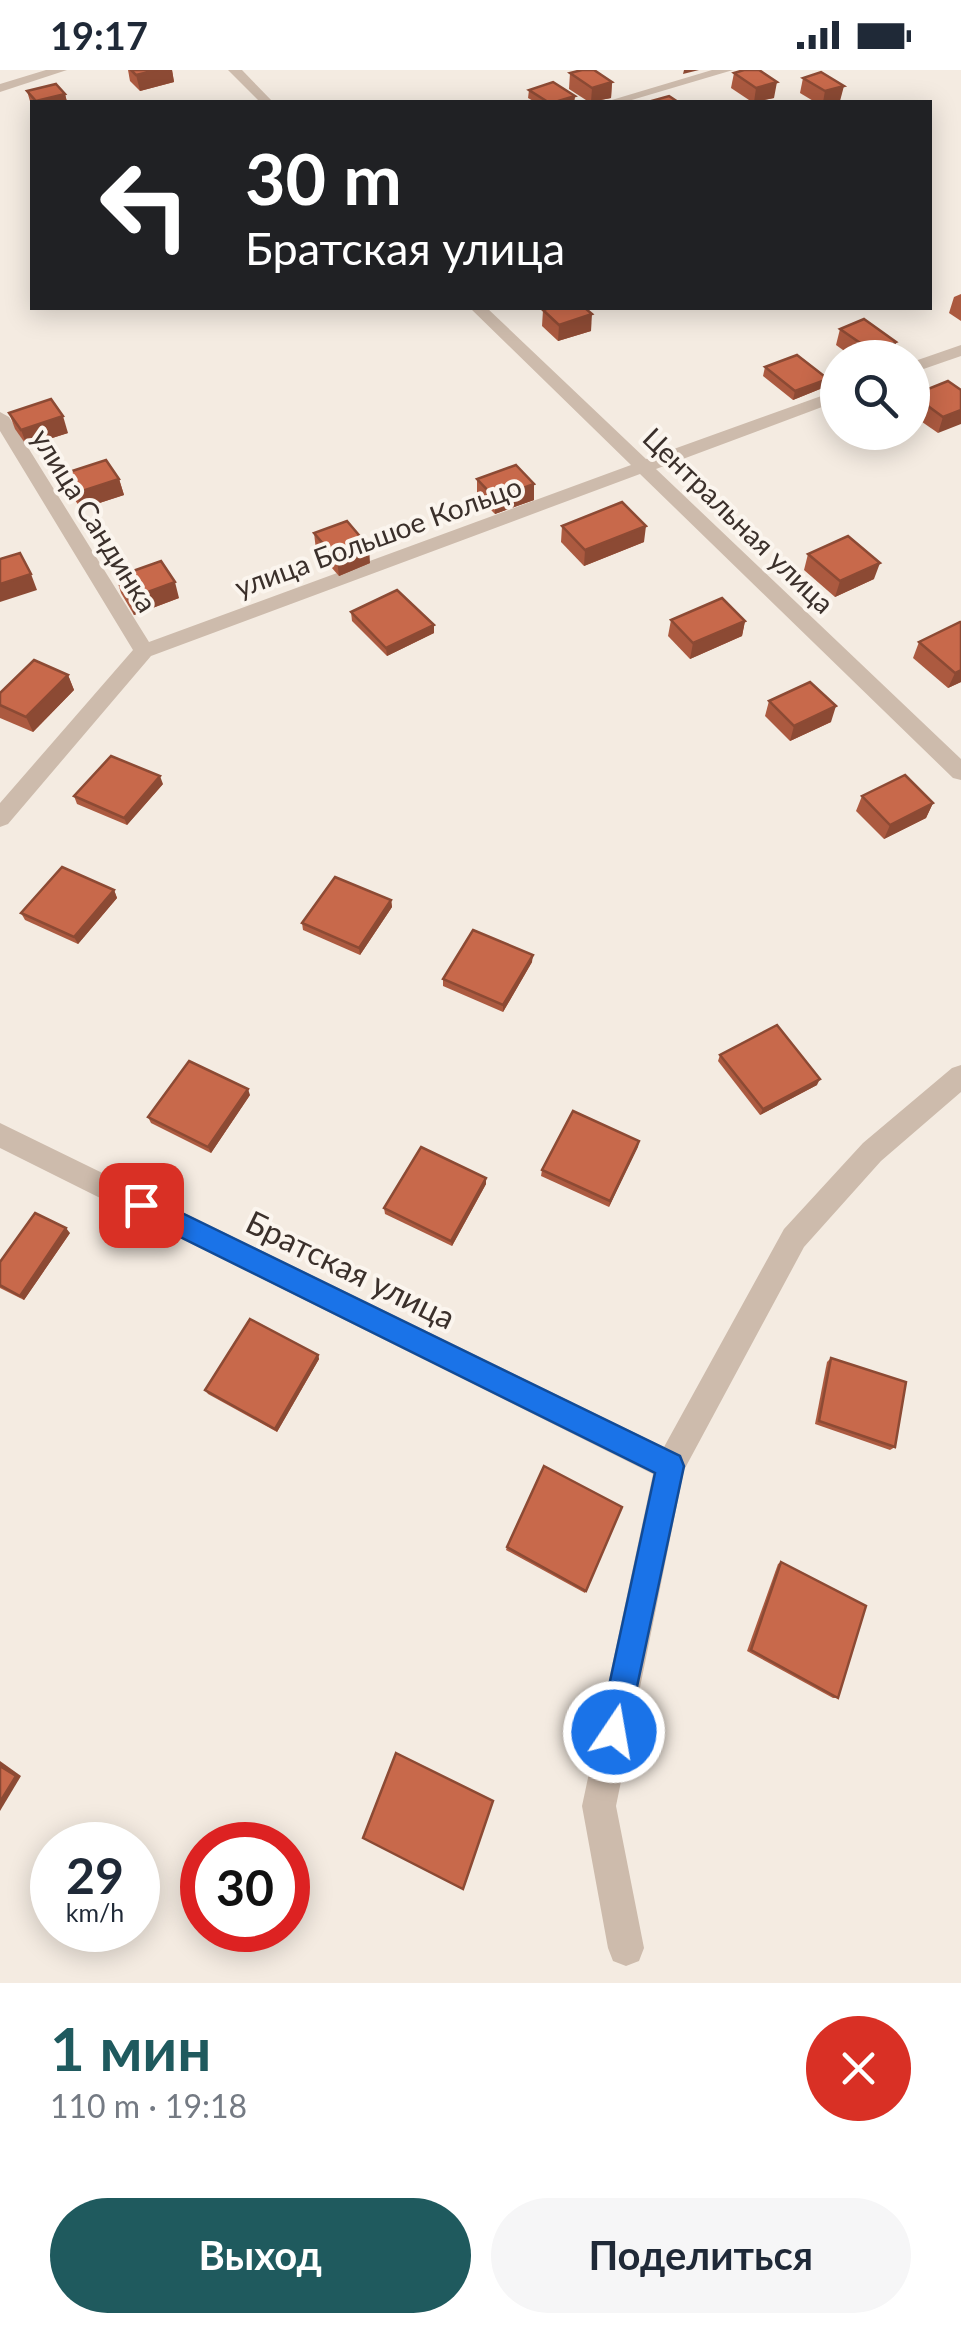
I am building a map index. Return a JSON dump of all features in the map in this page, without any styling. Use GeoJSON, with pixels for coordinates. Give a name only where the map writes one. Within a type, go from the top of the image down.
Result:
{"type":"FeatureCollection","features":[{"type":"Feature","properties":{"kind":"street"},"geometry":{"type":"LineString","coordinates":[[0,88],[60,70]]}},
{"type":"Feature","properties":{"kind":"street"},"geometry":{"type":"LineString","coordinates":[[234,70],[266,100]]}},
{"type":"Feature","properties":{"kind":"street"},"geometry":{"type":"LineString","coordinates":[[619,100],[726,70]]}},
{"type":"Feature","properties":{"kind":"street","name":"Центральная улица"},"geometry":{"type":"LineString","coordinates":[[480,310],[961,772]]}},
{"type":"Feature","properties":{"kind":"street"},"geometry":{"type":"LineString","coordinates":[[930,361],[961,350]]}},
{"type":"Feature","properties":{"kind":"street","name":"улица Большое Кольцо"},"geometry":{"type":"LineString","coordinates":[[0,818],[144,651],[820,402]]}},
{"type":"Feature","properties":{"kind":"street","name":"улица Сандинка"},"geometry":{"type":"LineString","coordinates":[[0,417],[144,651]]}},
{"type":"Feature","properties":{"kind":"street"},"geometry":{"type":"LineString","coordinates":[[626,1948],[599,1806],[670,1466],[794,1238],[872,1152],[961,1076]]}},
{"type":"Feature","properties":{"kind":"street","name":"Братская улица"},"geometry":{"type":"LineString","coordinates":[[0,1135],[670,1466]]}},
{"type":"Feature","properties":{"kind":"building"},"geometry":{"type":"Polygon","coordinates":[[[131,70],[157,70],[136,75],[131,70]]]}},
{"type":"Feature","properties":{"kind":"building"},"geometry":{"type":"Polygon","coordinates":[[[594,70],[612,82],[592,88],[570,73],[594,70]]]}},
{"type":"Feature","properties":{"kind":"building"},"geometry":{"type":"Polygon","coordinates":[[[759,70],[777,82],[756,88],[734,73],[759,70]]]}},
{"type":"Feature","properties":{"kind":"building"},"geometry":{"type":"Polygon","coordinates":[[[821,72],[844,86],[825,91],[803,78],[821,72]]]}},
{"type":"Feature","properties":{"kind":"building"},"geometry":{"type":"Polygon","coordinates":[[[553,82],[575,96],[545,100],[529,90],[553,82]]]}},
{"type":"Feature","properties":{"kind":"building"},"geometry":{"type":"Polygon","coordinates":[[[56,84],[65,94],[35,100],[27,91],[56,84]]]}},
{"type":"Feature","properties":{"kind":"building"},"geometry":{"type":"Polygon","coordinates":[[[543,310],[587,310],[592,314],[559,325],[543,310]]]}},
{"type":"Feature","properties":{"kind":"building"},"geometry":{"type":"Polygon","coordinates":[[[864,319],[893,340],[856,340],[840,329],[864,319]]]}},
{"type":"Feature","properties":{"kind":"building"},"geometry":{"type":"Polygon","coordinates":[[[797,355],[820,373],[820,382],[795,391],[765,367],[797,355]]]}},
{"type":"Feature","properties":{"kind":"building"},"geometry":{"type":"Polygon","coordinates":[[[948,381],[961,390],[961,410],[943,417],[930,407],[930,388],[948,381]]]}},
{"type":"Feature","properties":{"kind":"building"},"geometry":{"type":"Polygon","coordinates":[[[51,399],[63,416],[21,430],[9,413],[51,399]]]}},
{"type":"Feature","properties":{"kind":"building"},"geometry":{"type":"Polygon","coordinates":[[[106,460],[119,479],[76,493],[63,474],[106,460]]]}},
{"type":"Feature","properties":{"kind":"building"},"geometry":{"type":"Polygon","coordinates":[[[516,465],[534,484],[495,498],[477,479],[516,465]]]}},
{"type":"Feature","properties":{"kind":"building"},"geometry":{"type":"Polygon","coordinates":[[[622,502],[646,526],[585,550],[562,526],[622,502]]]}},
{"type":"Feature","properties":{"kind":"building"},"geometry":{"type":"Polygon","coordinates":[[[347,521],[369,547],[337,560],[314,533],[347,521]]]}},
{"type":"Feature","properties":{"kind":"building"},"geometry":{"type":"Polygon","coordinates":[[[848,536],[880,563],[840,581],[808,554],[848,536]]]}},
{"type":"Feature","properties":{"kind":"building"},"geometry":{"type":"Polygon","coordinates":[[[20,553],[31,574],[0,584],[0,559],[20,553]]]}},
{"type":"Feature","properties":{"kind":"building"},"geometry":{"type":"Polygon","coordinates":[[[161,561],[175,582],[129,599],[116,577],[161,561]]]}},
{"type":"Feature","properties":{"kind":"building"},"geometry":{"type":"Polygon","coordinates":[[[397,590],[434,625],[386,648],[351,612],[397,590]]]}},
{"type":"Feature","properties":{"kind":"building"},"geometry":{"type":"Polygon","coordinates":[[[722,598],[745,621],[693,643],[671,620],[722,598]]]}},
{"type":"Feature","properties":{"kind":"building"},"geometry":{"type":"Polygon","coordinates":[[[960,622],[961,670],[955,673],[919,642],[960,622]]]}},
{"type":"Feature","properties":{"kind":"building"},"geometry":{"type":"Polygon","coordinates":[[[34,660],[68,675],[26,717],[0,705],[0,693],[34,660]]]}},
{"type":"Feature","properties":{"kind":"building"},"geometry":{"type":"Polygon","coordinates":[[[810,682],[836,706],[794,726],[769,701],[810,682]]]}},
{"type":"Feature","properties":{"kind":"building"},"geometry":{"type":"Polygon","coordinates":[[[111,756],[160,776],[124,818],[74,796],[111,756]]]}},
{"type":"Feature","properties":{"kind":"building"},"geometry":{"type":"Polygon","coordinates":[[[905,775],[933,803],[890,825],[862,796],[905,775]]]}},
{"type":"Feature","properties":{"kind":"building"},"geometry":{"type":"Polygon","coordinates":[[[62,867],[114,890],[74,937],[21,913],[62,867]]]}},
{"type":"Feature","properties":{"kind":"building"},"geometry":{"type":"Polygon","coordinates":[[[335,877],[391,900],[359,948],[302,923],[335,877]]]}},
{"type":"Feature","properties":{"kind":"building"},"geometry":{"type":"Polygon","coordinates":[[[473,930],[533,955],[503,1005],[443,979],[473,930]]]}},
{"type":"Feature","properties":{"kind":"building"},"geometry":{"type":"Polygon","coordinates":[[[777,1025],[820,1079],[763,1109],[720,1055],[777,1025]]]}},
{"type":"Feature","properties":{"kind":"building"},"geometry":{"type":"Polygon","coordinates":[[[189,1061],[248,1089],[208,1147],[148,1117],[189,1061]]]}},
{"type":"Feature","properties":{"kind":"building"},"geometry":{"type":"Polygon","coordinates":[[[573,1111],[639,1141],[610,1201],[542,1170],[573,1111]]]}},
{"type":"Feature","properties":{"kind":"building"},"geometry":{"type":"Polygon","coordinates":[[[421,1147],[486,1178],[451,1241],[384,1208],[421,1147]]]}},
{"type":"Feature","properties":{"kind":"building"},"geometry":{"type":"Polygon","coordinates":[[[35,1213],[66,1228],[20,1296],[0,1285],[0,1262],[35,1213]]]}},
{"type":"Feature","properties":{"kind":"building"},"geometry":{"type":"Polygon","coordinates":[[[250,1319],[318,1355],[275,1429],[205,1390],[250,1319]]]}},
{"type":"Feature","properties":{"kind":"building"},"geometry":{"type":"Polygon","coordinates":[[[831,1358],[906,1382],[895,1447],[819,1421],[831,1358]]]}},
{"type":"Feature","properties":{"kind":"building"},"geometry":{"type":"Polygon","coordinates":[[[544,1466],[622,1507],[586,1591],[507,1547],[544,1466]]]}},
{"type":"Feature","properties":{"kind":"building"},"geometry":{"type":"Polygon","coordinates":[[[781,1562],[866,1606],[838,1698],[751,1650],[781,1562]]]}},
{"type":"Feature","properties":{"kind":"building"},"geometry":{"type":"Polygon","coordinates":[[[396,1753],[493,1801],[463,1889],[363,1838],[396,1753]]]}},
{"type":"Feature","properties":{"kind":"building"},"geometry":{"type":"Polygon","coordinates":[[[0,1766],[16,1776],[0,1802],[0,1766]]]}},
{"type":"Feature","properties":{"kind":"route"},"geometry":{"type":"LineString","coordinates":[[141,1205],[670,1466],[614,1732]]}}]}
